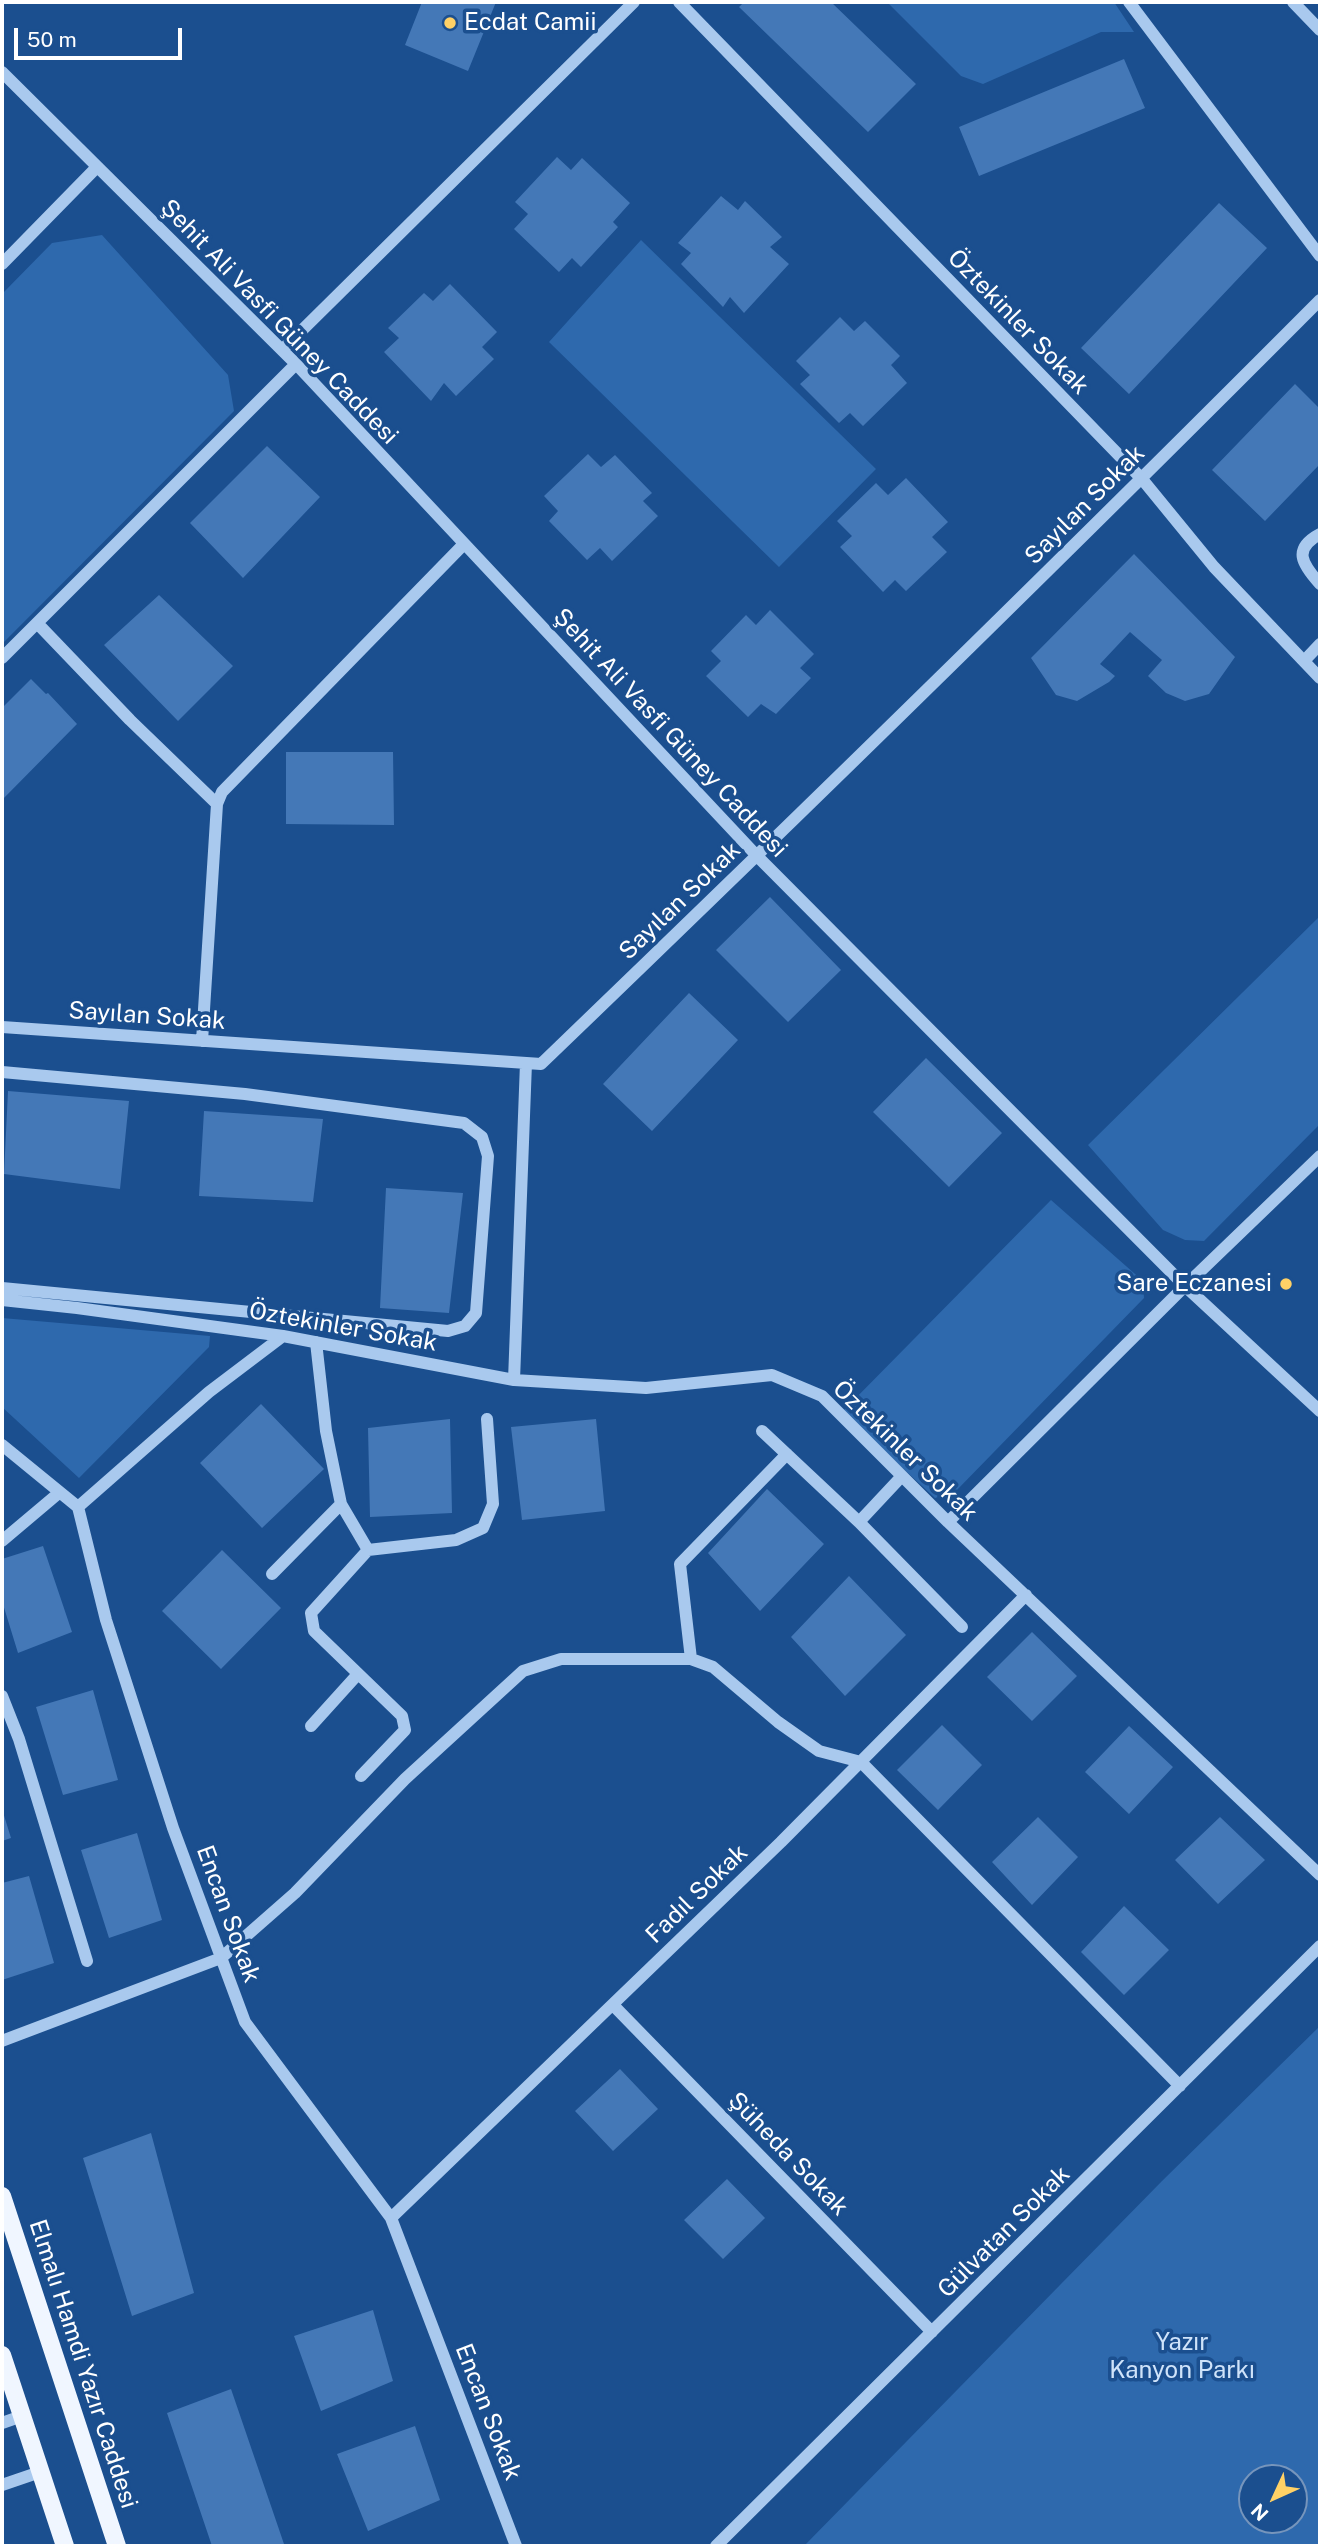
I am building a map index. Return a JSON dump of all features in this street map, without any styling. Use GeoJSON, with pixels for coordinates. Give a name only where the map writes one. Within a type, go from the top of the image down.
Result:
{"type":"FeatureCollection","features":[{"type":"Feature","properties":{"kind":"main road","name":"Elmalı Hamdi Yazır Caddesi"},"geometry":{"type":"LineString","coordinates":[[2,2196],[117,2546]]}},
{"type":"Feature","properties":{"kind":"main road"},"geometry":{"type":"LineString","coordinates":[[2,2355],[65,2546]]}},
{"type":"Feature","properties":{"kind":"street"},"geometry":{"type":"LineString","coordinates":[[282,350],[634,2]]}},
{"type":"Feature","properties":{"kind":"street","name":"Öztekinler Sokak"},"geometry":{"type":"LineString","coordinates":[[678,2],[1142,479],[1213,567],[1320,678]]}},
{"type":"Feature","properties":{"kind":"street"},"geometry":{"type":"LineString","coordinates":[[1129,2],[1320,256]]}},
{"type":"Feature","properties":{"kind":"street"},"geometry":{"type":"LineString","coordinates":[[1293,2],[1320,30]]}},
{"type":"Feature","properties":{"kind":"street","name":"Şehit Ali Vasfi Güney Caddesi"},"geometry":{"type":"LineString","coordinates":[[2,72],[296,364],[757,856],[1185,1286],[1320,1411]]}},
{"type":"Feature","properties":{"kind":"street"},"geometry":{"type":"LineString","coordinates":[[2,264],[97,167]]}},
{"type":"Feature","properties":{"kind":"street","name":"Sayılan Sokak"},"geometry":{"type":"LineString","coordinates":[[2,1027],[541,1064],[1142,479],[1320,300]]}},
{"type":"Feature","properties":{"kind":"street"},"geometry":{"type":"LineString","coordinates":[[2,658],[296,364]]}},
{"type":"Feature","properties":{"kind":"street"},"geometry":{"type":"LineString","coordinates":[[1320,534],[1307,541],[1302,554],[1305,568],[1320,584]]}},
{"type":"Feature","properties":{"kind":"street"},"geometry":{"type":"LineString","coordinates":[[202,1041],[217,804],[222,792],[464,544]]}},
{"type":"Feature","properties":{"kind":"street"},"geometry":{"type":"LineString","coordinates":[[37,623],[130,720],[217,804]]}},
{"type":"Feature","properties":{"kind":"street"},"geometry":{"type":"LineString","coordinates":[[1304,661],[1320,644]]}},
{"type":"Feature","properties":{"kind":"street"},"geometry":{"type":"LineString","coordinates":[[514,1380],[526,1063]]}},
{"type":"Feature","properties":{"kind":"street"},"geometry":{"type":"LineString","coordinates":[[2,1072],[245,1094],[464,1123],[482,1137],[488,1156],[476,1313],[465,1326],[448,1331],[2,1288]]}},
{"type":"Feature","properties":{"kind":"street"},"geometry":{"type":"LineString","coordinates":[[948,1522],[1320,1156]]}},
{"type":"Feature","properties":{"kind":"street","name":"Öztekinler Sokak"},"geometry":{"type":"LineString","coordinates":[[2,1300],[91,1309],[284,1336],[514,1380],[646,1388],[772,1375],[822,1396],[948,1522],[1320,1875]]}},
{"type":"Feature","properties":{"kind":"street"},"geometry":{"type":"LineString","coordinates":[[2,1445],[78,1507],[209,1392],[284,1336]]}},
{"type":"Feature","properties":{"kind":"street"},"geometry":{"type":"LineString","coordinates":[[316,1342],[326,1431],[341,1504],[368,1550]]}},
{"type":"Feature","properties":{"kind":"street"},"geometry":{"type":"LineString","coordinates":[[360,1776],[405,1730],[402,1716],[314,1631],[310,1612],[368,1550],[456,1540],[484,1528],[493,1504],[487,1419]]}},
{"type":"Feature","properties":{"kind":"street"},"geometry":{"type":"LineString","coordinates":[[762,1431],[859,1522],[962,1627]]}},
{"type":"Feature","properties":{"kind":"street"},"geometry":{"type":"LineString","coordinates":[[691,1659],[680,1564],[786,1454]]}},
{"type":"Feature","properties":{"kind":"street"},"geometry":{"type":"LineString","coordinates":[[859,1522],[902,1476]]}},
{"type":"Feature","properties":{"kind":"street"},"geometry":{"type":"LineString","coordinates":[[2,1541],[60,1492]]}},
{"type":"Feature","properties":{"kind":"street"},"geometry":{"type":"LineString","coordinates":[[272,1574],[341,1504]]}},
{"type":"Feature","properties":{"kind":"street","name":"Encan Sokak"},"geometry":{"type":"LineString","coordinates":[[78,1507],[106,1620],[173,1828],[245,2022],[391,2218],[516,2546]]}},
{"type":"Feature","properties":{"kind":"street","name":"Fadıl Sokak"},"geometry":{"type":"LineString","coordinates":[[391,2218],[781,1842],[1026,1595]]}},
{"type":"Feature","properties":{"kind":"street"},"geometry":{"type":"LineString","coordinates":[[2,2041],[222,1958],[295,1894],[405,1779],[523,1671],[561,1659],[691,1659],[713,1668],[778,1722],[819,1751],[861,1762],[1180,2085]]}},
{"type":"Feature","properties":{"kind":"street"},"geometry":{"type":"LineString","coordinates":[[311,1726],[358,1674]]}},
{"type":"Feature","properties":{"kind":"street"},"geometry":{"type":"LineString","coordinates":[[2,1696],[19,1739],[87,1961]]}},
{"type":"Feature","properties":{"kind":"street","name":"Gülvatan Sokak"},"geometry":{"type":"LineString","coordinates":[[716,2546],[1320,1946]]}},
{"type":"Feature","properties":{"kind":"street","name":"Şüheda Sokak"},"geometry":{"type":"LineString","coordinates":[[613,2005],[932,2332]]}},
{"type":"Feature","properties":{"kind":"street"},"geometry":{"type":"LineString","coordinates":[[2,2423],[22,2416]]}},
{"type":"Feature","properties":{"kind":"street"},"geometry":{"type":"LineString","coordinates":[[2,2485],[40,2472]]}},
{"type":"Feature","properties":{"kind":"green space"},"geometry":{"type":"Polygon","coordinates":[[[887,2],[1114,2],[1134,32],[1101,32],[983,84],[961,76],[887,2]]]}},
{"type":"Feature","properties":{"kind":"green space"},"geometry":{"type":"Polygon","coordinates":[[[102,235],[228,375],[234,411],[2,644],[2,294],[52,243],[102,235]]]}},
{"type":"Feature","properties":{"kind":"green space"},"geometry":{"type":"Polygon","coordinates":[[[641,240],[876,469],[779,567],[549,342],[641,240]]]}},
{"type":"Feature","properties":{"kind":"green space"},"geometry":{"type":"Polygon","coordinates":[[[1320,916],[1320,1124],[1204,1241],[1185,1240],[1163,1230],[1088,1145],[1320,916]]]}},
{"type":"Feature","properties":{"kind":"green space"},"geometry":{"type":"Polygon","coordinates":[[[1051,1200],[1143,1281],[1144,1298],[955,1492],[935,1498],[842,1412],[1051,1200]]]}},
{"type":"Feature","properties":{"kind":"green space"},"geometry":{"type":"Polygon","coordinates":[[[2,1318],[210,1336],[209,1347],[79,1478],[2,1407],[2,1318]]]}},
{"type":"Feature","properties":{"kind":"green space","name":"Yazır Kanyon Parkı"},"geometry":{"type":"Polygon","coordinates":[[[1320,2026],[1320,2546],[804,2546],[1162,2181],[1320,2026]]]}},
{"type":"Feature","properties":{"kind":"building","name":"Ecdat Camii"},"geometry":{"type":"Polygon","coordinates":[[[422,2],[496,2],[468,71],[405,45],[422,2]]]}},
{"type":"Feature","properties":{"kind":"building"},"geometry":{"type":"Polygon","coordinates":[[[744,2],[831,2],[916,84],[868,132],[739,7],[744,2]]]}},
{"type":"Feature","properties":{"kind":"building"},"geometry":{"type":"Polygon","coordinates":[[[1124,59],[1145,108],[979,176],[959,127],[1124,59]]]}},
{"type":"Feature","properties":{"kind":"building"},"geometry":{"type":"Polygon","coordinates":[[[557,157],[571,170],[582,158],[630,203],[613,222],[618,227],[581,267],[572,258],[559,272],[514,229],[528,214],[515,202],[557,157]]]}},
{"type":"Feature","properties":{"kind":"building"},"geometry":{"type":"Polygon","coordinates":[[[721,196],[738,210],[745,201],[782,237],[770,247],[789,264],[744,313],[730,297],[723,307],[681,264],[691,253],[678,243],[721,196]]]}},
{"type":"Feature","properties":{"kind":"building"},"geometry":{"type":"Polygon","coordinates":[[[1219,203],[1267,248],[1129,394],[1081,348],[1219,203]]]}},
{"type":"Feature","properties":{"kind":"building"},"geometry":{"type":"Polygon","coordinates":[[[450,284],[497,332],[482,347],[494,359],[456,396],[444,383],[431,401],[384,352],[399,338],[388,328],[424,293],[433,301],[450,284]]]}},
{"type":"Feature","properties":{"kind":"building"},"geometry":{"type":"Polygon","coordinates":[[[840,317],[854,331],[865,321],[900,356],[891,365],[907,383],[863,426],[850,413],[839,423],[800,384],[810,375],[796,361],[840,317]]]}},
{"type":"Feature","properties":{"kind":"building"},"geometry":{"type":"Polygon","coordinates":[[[1295,384],[1320,409],[1320,464],[1265,521],[1212,470],[1295,384]]]}},
{"type":"Feature","properties":{"kind":"building"},"geometry":{"type":"Polygon","coordinates":[[[267,446],[320,497],[243,578],[190,523],[267,446]]]}},
{"type":"Feature","properties":{"kind":"building"},"geometry":{"type":"Polygon","coordinates":[[[588,454],[601,467],[615,455],[652,493],[643,501],[658,516],[612,561],[600,548],[587,560],[549,521],[558,511],[544,496],[588,454]]]}},
{"type":"Feature","properties":{"kind":"building"},"geometry":{"type":"Polygon","coordinates":[[[906,478],[948,522],[932,537],[947,552],[906,591],[895,580],[883,592],[840,547],[852,536],[837,521],[876,483],[888,495],[906,478]]]}},
{"type":"Feature","properties":{"kind":"building"},"geometry":{"type":"Polygon","coordinates":[[[1134,554],[1235,657],[1209,694],[1185,701],[1166,693],[1148,676],[1162,660],[1130,632],[1100,664],[1115,676],[1109,682],[1077,701],[1056,695],[1031,658],[1134,554]]]}},
{"type":"Feature","properties":{"kind":"building"},"geometry":{"type":"Polygon","coordinates":[[[159,595],[233,666],[178,721],[104,645],[159,595]]]}},
{"type":"Feature","properties":{"kind":"building"},"geometry":{"type":"Polygon","coordinates":[[[770,610],[814,654],[800,668],[811,678],[776,714],[761,704],[748,717],[706,676],[721,661],[711,651],[746,615],[756,625],[770,610]]]}},
{"type":"Feature","properties":{"kind":"building"},"geometry":{"type":"Polygon","coordinates":[[[31,679],[77,724],[2,800],[2,708],[31,679]]]}},
{"type":"Feature","properties":{"kind":"building"},"geometry":{"type":"Polygon","coordinates":[[[286,752],[393,752],[394,825],[286,824],[286,752]]]}},
{"type":"Feature","properties":{"kind":"building"},"geometry":{"type":"Polygon","coordinates":[[[770,897],[841,970],[788,1022],[716,950],[770,897]]]}},
{"type":"Feature","properties":{"kind":"building"},"geometry":{"type":"Polygon","coordinates":[[[689,993],[738,1040],[652,1131],[603,1084],[689,993]]]}},
{"type":"Feature","properties":{"kind":"building"},"geometry":{"type":"Polygon","coordinates":[[[926,1058],[1002,1133],[949,1187],[873,1112],[926,1058]]]}},
{"type":"Feature","properties":{"kind":"building"},"geometry":{"type":"Polygon","coordinates":[[[8,1091],[129,1101],[120,1189],[4,1174],[8,1091]]]}},
{"type":"Feature","properties":{"kind":"building"},"geometry":{"type":"Polygon","coordinates":[[[204,1111],[323,1119],[313,1202],[199,1196],[204,1111]]]}},
{"type":"Feature","properties":{"kind":"building"},"geometry":{"type":"Polygon","coordinates":[[[386,1188],[463,1193],[449,1313],[380,1308],[386,1188]]]}},
{"type":"Feature","properties":{"kind":"building"},"geometry":{"type":"Polygon","coordinates":[[[261,1404],[324,1469],[262,1528],[200,1463],[261,1404]]]}},
{"type":"Feature","properties":{"kind":"building"},"geometry":{"type":"Polygon","coordinates":[[[450,1419],[452,1513],[370,1517],[368,1428],[450,1419]]]}},
{"type":"Feature","properties":{"kind":"building"},"geometry":{"type":"Polygon","coordinates":[[[596,1419],[605,1511],[522,1520],[511,1427],[596,1419]]]}},
{"type":"Feature","properties":{"kind":"building"},"geometry":{"type":"Polygon","coordinates":[[[767,1489],[824,1544],[760,1611],[708,1553],[767,1489]]]}},
{"type":"Feature","properties":{"kind":"building"},"geometry":{"type":"Polygon","coordinates":[[[43,1546],[72,1632],[18,1653],[2,1601],[2,1559],[43,1546]]]}},
{"type":"Feature","properties":{"kind":"building"},"geometry":{"type":"Polygon","coordinates":[[[222,1550],[281,1608],[221,1669],[162,1611],[222,1550]]]}},
{"type":"Feature","properties":{"kind":"building"},"geometry":{"type":"Polygon","coordinates":[[[849,1576],[906,1635],[845,1696],[791,1637],[849,1576]]]}},
{"type":"Feature","properties":{"kind":"building"},"geometry":{"type":"Polygon","coordinates":[[[1032,1632],[1077,1676],[1032,1721],[987,1677],[1032,1632]]]}},
{"type":"Feature","properties":{"kind":"building"},"geometry":{"type":"Polygon","coordinates":[[[93,1690],[118,1780],[63,1795],[36,1707],[93,1690]]]}},
{"type":"Feature","properties":{"kind":"building"},"geometry":{"type":"Polygon","coordinates":[[[942,1725],[982,1765],[938,1810],[897,1770],[942,1725]]]}},
{"type":"Feature","properties":{"kind":"building"},"geometry":{"type":"Polygon","coordinates":[[[1129,1726],[1173,1767],[1129,1814],[1085,1772],[1129,1726]]]}},
{"type":"Feature","properties":{"kind":"building"},"geometry":{"type":"Polygon","coordinates":[[[2,1809],[11,1838],[2,1841],[2,1809]]]}},
{"type":"Feature","properties":{"kind":"building"},"geometry":{"type":"Polygon","coordinates":[[[1038,1817],[1078,1857],[1032,1905],[992,1862],[1038,1817]]]}},
{"type":"Feature","properties":{"kind":"building"},"geometry":{"type":"Polygon","coordinates":[[[1220,1817],[1265,1860],[1218,1904],[1175,1860],[1220,1817]]]}},
{"type":"Feature","properties":{"kind":"building"},"geometry":{"type":"Polygon","coordinates":[[[137,1833],[162,1920],[109,1938],[81,1850],[137,1833]]]}},
{"type":"Feature","properties":{"kind":"building"},"geometry":{"type":"Polygon","coordinates":[[[29,1876],[54,1963],[2,1980],[2,1883],[29,1876]]]}},
{"type":"Feature","properties":{"kind":"building"},"geometry":{"type":"Polygon","coordinates":[[[1124,1906],[1169,1950],[1124,1995],[1081,1952],[1124,1906]]]}},
{"type":"Feature","properties":{"kind":"building"},"geometry":{"type":"Polygon","coordinates":[[[620,2069],[658,2109],[613,2151],[575,2111],[620,2069]]]}},
{"type":"Feature","properties":{"kind":"building"},"geometry":{"type":"Polygon","coordinates":[[[151,2133],[194,2293],[132,2316],[83,2158],[151,2133]]]}},
{"type":"Feature","properties":{"kind":"building"},"geometry":{"type":"Polygon","coordinates":[[[727,2179],[765,2218],[723,2259],[684,2220],[727,2179]]]}},
{"type":"Feature","properties":{"kind":"building"},"geometry":{"type":"Polygon","coordinates":[[[373,2310],[393,2381],[321,2411],[294,2336],[373,2310]]]}},
{"type":"Feature","properties":{"kind":"building"},"geometry":{"type":"Polygon","coordinates":[[[231,2389],[284,2544],[212,2546],[167,2413],[231,2389]]]}},
{"type":"Feature","properties":{"kind":"building"},"geometry":{"type":"Polygon","coordinates":[[[415,2426],[440,2500],[368,2531],[337,2454],[415,2426]]]}},
{"type":"Feature","properties":{"kind":"place","name":"Ecdat Camii"},"geometry":{"type":"Point","coordinates":[450,23]}},
{"type":"Feature","properties":{"kind":"place","name":"Sare Eczanesi"},"geometry":{"type":"Point","coordinates":[1286,1284]}}]}
